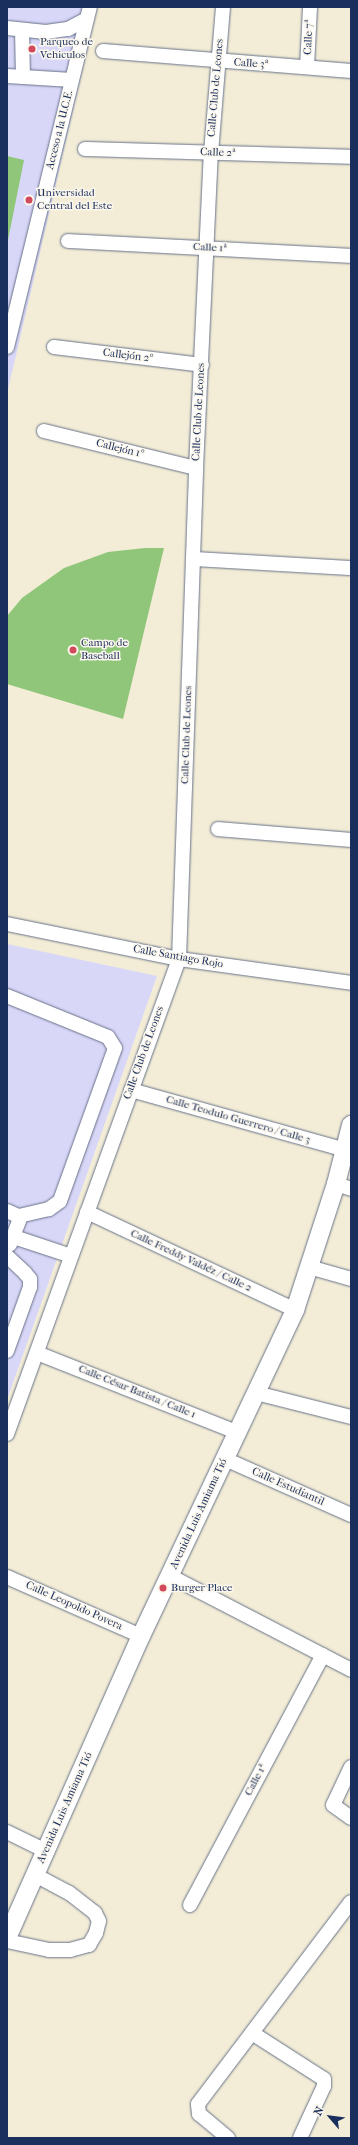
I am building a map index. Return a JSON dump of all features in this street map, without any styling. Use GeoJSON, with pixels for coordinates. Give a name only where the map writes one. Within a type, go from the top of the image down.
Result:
{"type":"FeatureCollection","features":[{"type":"Feature","properties":{"kind":"main road","name":"Avenida Luis Amiama Tió"},"geometry":{"type":"LineString","coordinates":[[7,1939],[141,1636],[295,1310],[308,1267],[343,1186],[346,1150],[351,1125]]}},
{"type":"Feature","properties":{"kind":"street","name":"Calle Club de Leones"},"geometry":{"type":"LineString","coordinates":[[7,1434],[179,959],[196,468],[208,248],[211,153],[223,7]]}},
{"type":"Feature","properties":{"kind":"street","name":"Calle 7ª"},"geometry":{"type":"LineString","coordinates":[[307,67],[310,7]]}},
{"type":"Feature","properties":{"kind":"street"},"geometry":{"type":"LineString","coordinates":[[7,28],[46,32],[68,29],[88,13]]}},
{"type":"Feature","properties":{"kind":"street","name":"Acceso a la U.C.E."},"geometry":{"type":"LineString","coordinates":[[7,347],[88,13]]}},
{"type":"Feature","properties":{"kind":"street"},"geometry":{"type":"LineString","coordinates":[[22,30],[23,77]]}},
{"type":"Feature","properties":{"kind":"street","name":"Calle 3ª"},"geometry":{"type":"LineString","coordinates":[[103,51],[219,62],[351,71]]}},
{"type":"Feature","properties":{"kind":"street"},"geometry":{"type":"LineString","coordinates":[[7,76],[72,80]]}},
{"type":"Feature","properties":{"kind":"street","name":"Calle 2ª"},"geometry":{"type":"LineString","coordinates":[[85,149],[351,157]]}},
{"type":"Feature","properties":{"kind":"street","name":"Calle 1ª"},"geometry":{"type":"LineString","coordinates":[[68,241],[351,256]]}},
{"type":"Feature","properties":{"kind":"street","name":"Callejón 2º"},"geometry":{"type":"LineString","coordinates":[[54,347],[202,365]]}},
{"type":"Feature","properties":{"kind":"street","name":"Callejón 1º"},"geometry":{"type":"LineString","coordinates":[[44,431],[196,468]]}},
{"type":"Feature","properties":{"kind":"street"},"geometry":{"type":"LineString","coordinates":[[192,559],[351,568]]}},
{"type":"Feature","properties":{"kind":"street"},"geometry":{"type":"LineString","coordinates":[[218,829],[351,840]]}},
{"type":"Feature","properties":{"kind":"street","name":"Calle Santiago Rojo"},"geometry":{"type":"LineString","coordinates":[[7,924],[179,959],[351,983]]}},
{"type":"Feature","properties":{"kind":"street"},"geometry":{"type":"LineString","coordinates":[[7,996],[108,1037],[115,1048],[60,1201],[49,1209],[13,1213],[14,1237],[7,1250]]}},
{"type":"Feature","properties":{"kind":"street","name":"Calle Teodulo Guerrero / Calle 3"},"geometry":{"type":"LineString","coordinates":[[131,1090],[346,1150]]}},
{"type":"Feature","properties":{"kind":"street","name":"Calle Freddy Valdéz / Calle 2"},"geometry":{"type":"LineString","coordinates":[[87,1212],[295,1310]]}},
{"type":"Feature","properties":{"kind":"street"},"geometry":{"type":"LineString","coordinates":[[14,1237],[71,1256]]}},
{"type":"Feature","properties":{"kind":"street"},"geometry":{"type":"LineString","coordinates":[[7,1256],[30,1279],[30,1287],[7,1351]]}},
{"type":"Feature","properties":{"kind":"street"},"geometry":{"type":"LineString","coordinates":[[308,1267],[351,1279]]}},
{"type":"Feature","properties":{"kind":"street","name":"Calle César Batista / Calle 1"},"geometry":{"type":"LineString","coordinates":[[37,1353],[237,1432]]}},
{"type":"Feature","properties":{"kind":"street"},"geometry":{"type":"LineString","coordinates":[[256,1393],[351,1417]]}},
{"type":"Feature","properties":{"kind":"street","name":"Calle Estudiantil"},"geometry":{"type":"LineString","coordinates":[[225,1459],[351,1515]]}},
{"type":"Feature","properties":{"kind":"street"},"geometry":{"type":"LineString","coordinates":[[170,1576],[351,1670]]}},
{"type":"Feature","properties":{"kind":"street","name":"Calle Leopoldo Povera"},"geometry":{"type":"LineString","coordinates":[[7,1577],[141,1636]]}},
{"type":"Feature","properties":{"kind":"street","name":"Calle 1ª"},"geometry":{"type":"LineString","coordinates":[[190,1905],[323,1655]]}},
{"type":"Feature","properties":{"kind":"street"},"geometry":{"type":"LineString","coordinates":[[351,1767],[333,1805],[351,1818]]}},
{"type":"Feature","properties":{"kind":"street"},"geometry":{"type":"LineString","coordinates":[[7,1832],[46,1851]]}},
{"type":"Feature","properties":{"kind":"street"},"geometry":{"type":"LineString","coordinates":[[7,1939],[50,1950],[70,1950],[89,1945],[96,1933],[100,1920],[95,1913],[69,1893],[35,1875]]}},
{"type":"Feature","properties":{"kind":"street"},"geometry":{"type":"LineString","coordinates":[[228,2138],[197,2109],[252,2033],[351,1902]]}},
{"type":"Feature","properties":{"kind":"street"},"geometry":{"type":"LineString","coordinates":[[252,2033],[324,2079],[324,2086],[300,2138]]}},
{"type":"Feature","properties":{"kind":"shaded area","name":"Universidad Central del Este"},"geometry":{"type":"Polygon","coordinates":[[[7,7],[97,7],[7,394],[7,7]]]}},
{"type":"Feature","properties":{"kind":"shaded area"},"geometry":{"type":"Polygon","coordinates":[[[7,944],[157,976],[7,1400],[7,944]]]}},
{"type":"Feature","properties":{"kind":"green space"},"geometry":{"type":"Polygon","coordinates":[[[7,156],[24,160],[7,245],[7,156]]]}},
{"type":"Feature","properties":{"kind":"green space","name":"Campo de Baseball"},"geometry":{"type":"Polygon","coordinates":[[[145,548],[164,548],[123,719],[7,684],[7,616],[22,598],[64,568],[108,552],[145,548]]]}},
{"type":"Feature","properties":{"kind":"place","name":"Parqueo de Vehiculos"},"geometry":{"type":"Point","coordinates":[32,49]}},
{"type":"Feature","properties":{"kind":"place","name":"Universidad Central del Este"},"geometry":{"type":"Point","coordinates":[29,200]}},
{"type":"Feature","properties":{"kind":"place","name":"Campo de Baseball"},"geometry":{"type":"Point","coordinates":[73,650]}},
{"type":"Feature","properties":{"kind":"place","name":"Burger Place"},"geometry":{"type":"Point","coordinates":[163,1588]}}]}
